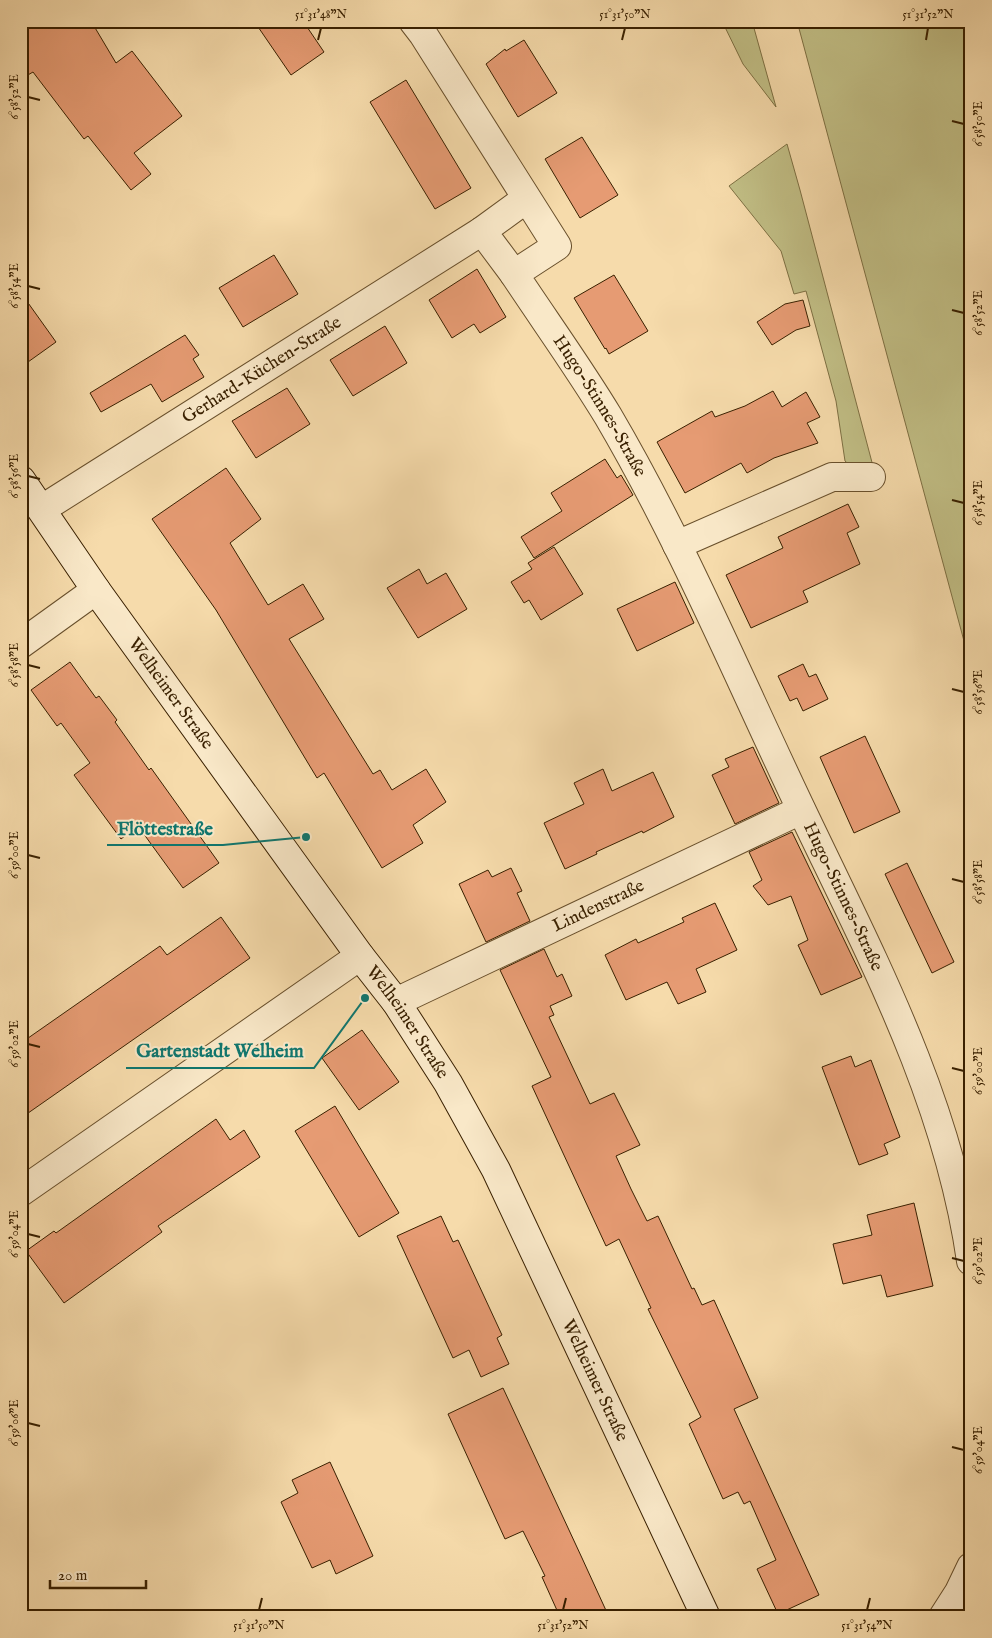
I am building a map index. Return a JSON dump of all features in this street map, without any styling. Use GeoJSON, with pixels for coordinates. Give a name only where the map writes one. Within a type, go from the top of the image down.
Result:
{"type":"FeatureCollection","features":[{"type":"Feature","properties":{"kind":"street"},"geometry":{"type":"LineString","coordinates":[[413,21],[557,246],[514,274]]}},
{"type":"Feature","properties":{"kind":"street"},"geometry":{"type":"LineString","coordinates":[[482,231],[526,199]]}},
{"type":"Feature","properties":{"kind":"street","name":"Hugo-Stinnes-Straße"},"geometry":{"type":"LineString","coordinates":[[482,231],[514,274],[608,416],[676,545],[914,1052],[960,1196],[971,1261]]}},
{"type":"Feature","properties":{"kind":"street","name":"Gerhard-Küchen-Straße"},"geometry":{"type":"LineString","coordinates":[[42,509],[482,231]]}},
{"type":"Feature","properties":{"kind":"street"},"geometry":{"type":"LineString","coordinates":[[676,545],[832,477],[870,477]]}},
{"type":"Feature","properties":{"kind":"street","name":"Welheimer Straße"},"geometry":{"type":"LineString","coordinates":[[21,480],[96,590],[360,956],[396,1002],[448,1083],[496,1170],[706,1617]]}},
{"type":"Feature","properties":{"kind":"street"},"geometry":{"type":"LineString","coordinates":[[21,644],[96,590]]}},
{"type":"Feature","properties":{"kind":"street","name":"Lindenstraße"},"geometry":{"type":"LineString","coordinates":[[396,1002],[801,810]]}},
{"type":"Feature","properties":{"kind":"street"},"geometry":{"type":"LineString","coordinates":[[21,1192],[360,956]]}},
{"type":"Feature","properties":{"kind":"street"},"geometry":{"type":"LineString","coordinates":[[943,1617],[959,1592],[971,1566]]}},
{"type":"Feature","properties":{"kind":"shaded area"},"geometry":{"type":"Polygon","coordinates":[[[722,21],[752,21],[776,107],[743,64],[722,21]]]}},
{"type":"Feature","properties":{"kind":"shaded area"},"geometry":{"type":"Polygon","coordinates":[[[797,21],[971,21],[971,667],[797,21]]]}},
{"type":"Feature","properties":{"kind":"shaded area"},"geometry":{"type":"Polygon","coordinates":[[[787,144],[874,470],[854,469],[845,461],[836,401],[806,291],[794,294],[781,251],[729,186],[787,144]]]}},
{"type":"Feature","properties":{"kind":"building"},"geometry":{"type":"Polygon","coordinates":[[[21,21],[91,21],[116,63],[132,51],[182,116],[134,153],[151,174],[131,190],[88,136],[84,139],[33,72],[21,79],[21,21]]]}},
{"type":"Feature","properties":{"kind":"building"},"geometry":{"type":"Polygon","coordinates":[[[254,21],[303,21],[324,52],[291,75],[254,21]]]}},
{"type":"Feature","properties":{"kind":"building"},"geometry":{"type":"Polygon","coordinates":[[[524,40],[557,93],[518,117],[486,64],[505,49],[506,51],[524,40]]]}},
{"type":"Feature","properties":{"kind":"building"},"geometry":{"type":"Polygon","coordinates":[[[406,80],[471,188],[435,209],[370,102],[406,80]]]}},
{"type":"Feature","properties":{"kind":"building"},"geometry":{"type":"Polygon","coordinates":[[[582,137],[618,195],[580,218],[545,159],[582,137]]]}},
{"type":"Feature","properties":{"kind":"building"},"geometry":{"type":"Polygon","coordinates":[[[274,255],[298,294],[243,327],[219,288],[274,255]]]}},
{"type":"Feature","properties":{"kind":"building"},"geometry":{"type":"Polygon","coordinates":[[[477,269],[506,317],[480,333],[474,324],[452,338],[429,300],[477,269]]]}},
{"type":"Feature","properties":{"kind":"building"},"geometry":{"type":"Polygon","coordinates":[[[614,275],[648,331],[609,354],[574,298],[614,275]]]}},
{"type":"Feature","properties":{"kind":"building"},"geometry":{"type":"Polygon","coordinates":[[[21,293],[56,342],[21,367],[21,293]]]}},
{"type":"Feature","properties":{"kind":"building"},"geometry":{"type":"Polygon","coordinates":[[[803,300],[810,326],[796,330],[772,345],[757,322],[785,304],[803,300]]]}},
{"type":"Feature","properties":{"kind":"building"},"geometry":{"type":"Polygon","coordinates":[[[385,326],[407,363],[353,396],[330,360],[385,326]]]}},
{"type":"Feature","properties":{"kind":"building"},"geometry":{"type":"Polygon","coordinates":[[[185,335],[199,355],[193,359],[204,377],[162,402],[151,384],[101,412],[90,393],[185,335]]]}},
{"type":"Feature","properties":{"kind":"building"},"geometry":{"type":"Polygon","coordinates":[[[287,388],[310,424],[256,458],[232,421],[287,388]]]}},
{"type":"Feature","properties":{"kind":"building"},"geometry":{"type":"Polygon","coordinates":[[[773,391],[782,407],[806,392],[820,417],[807,423],[818,443],[774,458],[747,473],[741,463],[685,493],[657,442],[712,411],[715,417],[745,406],[773,391]]]}},
{"type":"Feature","properties":{"kind":"building"},"geometry":{"type":"Polygon","coordinates":[[[605,459],[617,478],[621,475],[633,495],[534,558],[521,537],[562,511],[551,493],[605,459]]]}},
{"type":"Feature","properties":{"kind":"building"},"geometry":{"type":"Polygon","coordinates":[[[226,468],[261,519],[230,543],[268,605],[303,584],[324,619],[289,639],[373,774],[380,770],[392,790],[426,769],[446,802],[413,825],[423,843],[382,868],[324,773],[317,778],[216,610],[152,519],[226,468]]]}},
{"type":"Feature","properties":{"kind":"building"},"geometry":{"type":"Polygon","coordinates":[[[848,504],[859,527],[847,533],[860,564],[803,591],[808,602],[751,628],[726,575],[783,548],[778,537],[848,504]]]}},
{"type":"Feature","properties":{"kind":"building"},"geometry":{"type":"Polygon","coordinates":[[[554,547],[583,594],[541,620],[529,600],[524,603],[511,582],[532,569],[528,563],[554,547]]]}},
{"type":"Feature","properties":{"kind":"building"},"geometry":{"type":"Polygon","coordinates":[[[419,569],[427,584],[446,573],[467,609],[418,638],[387,588],[419,569]]]}},
{"type":"Feature","properties":{"kind":"building"},"geometry":{"type":"Polygon","coordinates":[[[675,582],[694,623],[637,651],[617,609],[675,582]]]}},
{"type":"Feature","properties":{"kind":"building"},"geometry":{"type":"Polygon","coordinates":[[[70,662],[96,698],[99,696],[117,720],[115,722],[149,770],[151,768],[219,863],[183,888],[138,826],[121,839],[74,775],[90,763],[61,723],[57,726],[31,690],[70,662]]]}},
{"type":"Feature","properties":{"kind":"building"},"geometry":{"type":"Polygon","coordinates":[[[803,664],[809,677],[816,674],[828,699],[803,711],[797,698],[790,701],[778,676],[803,664]]]}},
{"type":"Feature","properties":{"kind":"building"},"geometry":{"type":"Polygon","coordinates":[[[865,736],[900,812],[854,833],[820,757],[865,736]]]}},
{"type":"Feature","properties":{"kind":"building"},"geometry":{"type":"Polygon","coordinates":[[[753,747],[779,803],[735,824],[712,775],[729,767],[725,759],[753,747]]]}},
{"type":"Feature","properties":{"kind":"building"},"geometry":{"type":"Polygon","coordinates":[[[603,769],[612,791],[653,772],[674,817],[643,833],[642,831],[596,852],[597,854],[565,869],[544,823],[584,804],[574,783],[603,769]]]}},
{"type":"Feature","properties":{"kind":"building"},"geometry":{"type":"Polygon","coordinates":[[[792,832],[862,977],[821,995],[798,945],[808,940],[791,896],[768,905],[753,886],[762,880],[749,852],[792,832]]]}},
{"type":"Feature","properties":{"kind":"building"},"geometry":{"type":"Polygon","coordinates":[[[907,863],[954,962],[932,973],[885,874],[907,863]]]}},
{"type":"Feature","properties":{"kind":"building"},"geometry":{"type":"Polygon","coordinates":[[[511,868],[522,891],[517,893],[530,921],[486,942],[459,884],[488,870],[492,877],[511,868]]]}},
{"type":"Feature","properties":{"kind":"building"},"geometry":{"type":"Polygon","coordinates":[[[715,903],[737,950],[696,969],[706,992],[678,1004],[667,982],[626,1000],[605,955],[636,939],[638,943],[684,922],[682,918],[715,903]]]}},
{"type":"Feature","properties":{"kind":"building"},"geometry":{"type":"Polygon","coordinates":[[[221,917],[250,958],[21,1118],[21,1043],[160,946],[167,955],[221,917]]]}},
{"type":"Feature","properties":{"kind":"building"},"geometry":{"type":"Polygon","coordinates":[[[544,949],[557,977],[562,974],[572,996],[550,1006],[554,1015],[549,1017],[590,1104],[614,1093],[640,1145],[616,1156],[631,1189],[647,1221],[658,1216],[692,1289],[694,1288],[702,1305],[714,1300],[758,1398],[734,1409],[819,1595],[778,1614],[757,1569],[776,1560],[750,1501],[744,1504],[738,1492],[723,1499],[689,1424],[701,1417],[648,1309],[651,1308],[619,1239],[606,1246],[532,1086],[551,1077],[500,970],[544,949]]]}},
{"type":"Feature","properties":{"kind":"building"},"geometry":{"type":"Polygon","coordinates":[[[362,1030],[399,1082],[359,1110],[322,1058],[362,1030]]]}},
{"type":"Feature","properties":{"kind":"building"},"geometry":{"type":"Polygon","coordinates":[[[851,1056],[855,1067],[871,1060],[900,1137],[884,1144],[888,1154],[859,1165],[822,1067],[851,1056]]]}},
{"type":"Feature","properties":{"kind":"building"},"geometry":{"type":"Polygon","coordinates":[[[335,1106],[399,1213],[359,1237],[295,1131],[335,1106]]]}},
{"type":"Feature","properties":{"kind":"building"},"geometry":{"type":"Polygon","coordinates":[[[216,1119],[230,1140],[244,1130],[260,1157],[158,1226],[162,1232],[64,1303],[26,1251],[54,1231],[56,1233],[216,1119]]]}},
{"type":"Feature","properties":{"kind":"building"},"geometry":{"type":"Polygon","coordinates":[[[914,1203],[933,1286],[887,1297],[881,1275],[843,1284],[833,1244],[872,1235],[867,1215],[914,1203]]]}},
{"type":"Feature","properties":{"kind":"building"},"geometry":{"type":"Polygon","coordinates":[[[441,1216],[453,1242],[458,1240],[502,1335],[497,1338],[509,1364],[481,1377],[469,1350],[453,1358],[397,1236],[441,1216]]]}},
{"type":"Feature","properties":{"kind":"building"},"geometry":{"type":"Polygon","coordinates":[[[503,1388],[609,1617],[560,1617],[542,1577],[545,1576],[523,1531],[505,1539],[448,1414],[503,1388]]]}},
{"type":"Feature","properties":{"kind":"building"},"geometry":{"type":"Polygon","coordinates":[[[330,1462],[373,1556],[336,1574],[330,1560],[312,1568],[281,1502],[298,1493],[292,1480],[330,1462]]]}},
{"type":"Feature","properties":{"kind":"place","name":"Flöttestraße"},"geometry":{"type":"Point","coordinates":[306,837]}},
{"type":"Feature","properties":{"kind":"place","name":"Gartenstadt Welheim"},"geometry":{"type":"Point","coordinates":[365,998]}}]}
